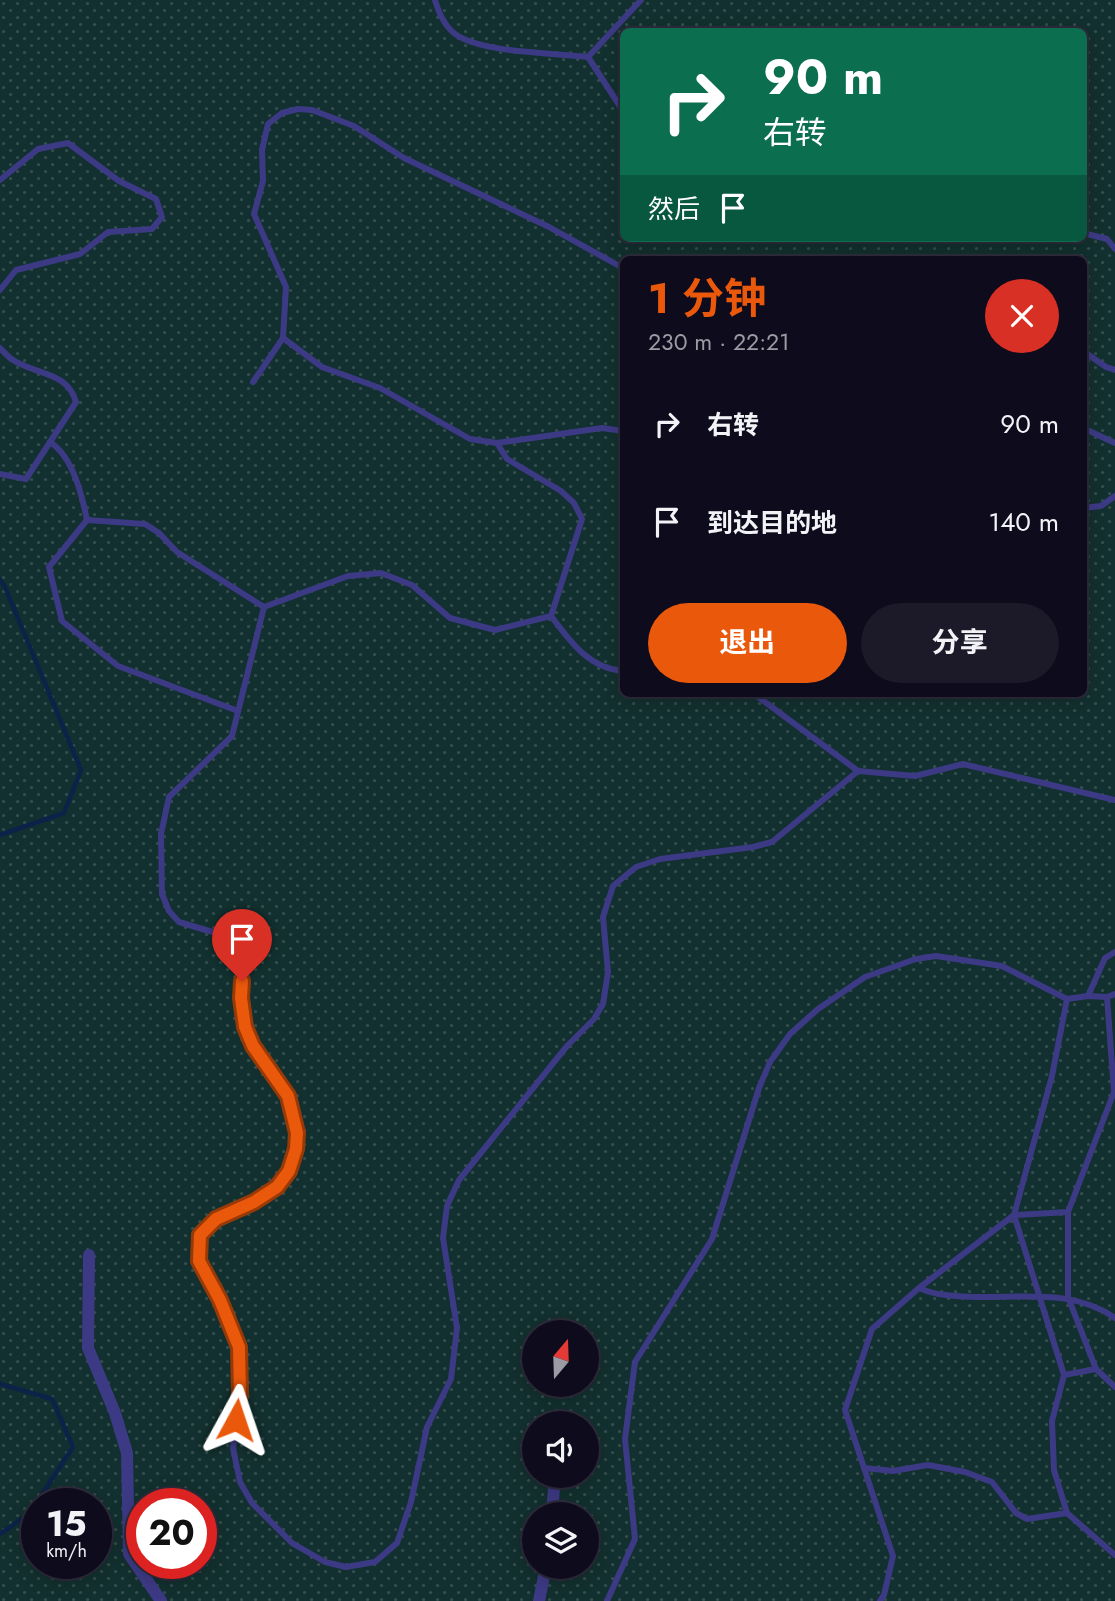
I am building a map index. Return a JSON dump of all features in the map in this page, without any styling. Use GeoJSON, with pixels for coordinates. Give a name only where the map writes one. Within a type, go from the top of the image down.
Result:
{"type":"FeatureCollection","features":[{"type":"Feature","properties":{"kind":"street"},"geometry":{"type":"LineString","coordinates":[[89,1255],[88,1348],[115,1413],[127,1453],[129,1554],[161,1601]]}},
{"type":"Feature","properties":{"kind":"street"},"geometry":{"type":"LineString","coordinates":[[538,1601],[543,1579]]}},
{"type":"Feature","properties":{"kind":"lane"},"geometry":{"type":"LineString","coordinates":[[435,0],[440,15],[460,37],[491,46],[588,57]]}},
{"type":"Feature","properties":{"kind":"lane"},"geometry":{"type":"LineString","coordinates":[[588,57],[641,0]]}},
{"type":"Feature","properties":{"kind":"lane"},"geometry":{"type":"LineString","coordinates":[[588,57],[620,106]]}},
{"type":"Feature","properties":{"kind":"lane"},"geometry":{"type":"LineString","coordinates":[[253,382],[283,338],[286,287],[254,214],[263,181],[262,150],[268,124],[282,113],[298,109],[312,110],[354,126],[404,158],[549,227],[620,266]]}},
{"type":"Feature","properties":{"kind":"lane"},"geometry":{"type":"LineString","coordinates":[[0,180],[38,149],[68,143],[119,181],[156,199],[162,217],[152,229],[108,232],[80,254],[16,270],[0,290]]}},
{"type":"Feature","properties":{"kind":"lane"},"geometry":{"type":"LineString","coordinates":[[1107,239],[1115,232]]}},
{"type":"Feature","properties":{"kind":"lane"},"geometry":{"type":"LineString","coordinates":[[1087,234],[1107,239],[1115,249]]}},
{"type":"Feature","properties":{"kind":"lane"},"geometry":{"type":"LineString","coordinates":[[283,338],[322,367],[380,388],[470,439],[497,443],[602,428],[620,431]]}},
{"type":"Feature","properties":{"kind":"lane"},"geometry":{"type":"LineString","coordinates":[[0,348],[14,361],[57,376],[73,392],[76,402],[26,480],[0,474]]}},
{"type":"Feature","properties":{"kind":"lane"},"geometry":{"type":"LineString","coordinates":[[1087,354],[1115,370]]}},
{"type":"Feature","properties":{"kind":"lane"},"geometry":{"type":"LineString","coordinates":[[1087,430],[1115,443]]}},
{"type":"Feature","properties":{"kind":"lane"},"geometry":{"type":"LineString","coordinates":[[50,442],[58,448],[81,488],[88,520]]}},
{"type":"Feature","properties":{"kind":"lane"},"geometry":{"type":"LineString","coordinates":[[497,443],[507,459],[561,491],[574,503],[582,519],[551,616]]}},
{"type":"Feature","properties":{"kind":"lane"},"geometry":{"type":"LineString","coordinates":[[1087,508],[1101,506],[1115,496]]}},
{"type":"Feature","properties":{"kind":"lane"},"geometry":{"type":"LineString","coordinates":[[88,520],[145,524],[159,533],[177,552],[264,607]]}},
{"type":"Feature","properties":{"kind":"lane"},"geometry":{"type":"LineString","coordinates":[[88,520],[48,567],[62,621],[118,666],[238,711]]}},
{"type":"Feature","properties":{"kind":"lane"},"geometry":{"type":"LineString","coordinates":[[264,607],[348,576],[381,573],[412,585],[450,618],[495,630],[551,616]]}},
{"type":"Feature","properties":{"kind":"lane"},"geometry":{"type":"LineString","coordinates":[[264,607],[232,736],[169,797],[161,834],[162,894],[169,911],[179,922],[226,936],[238,948],[242,964],[241,998],[245,1027],[253,1046],[288,1096],[297,1133],[296,1149],[289,1171],[277,1187],[254,1202],[216,1219],[200,1235],[199,1261],[220,1300],[239,1347],[240,1394],[233,1447],[240,1482],[252,1503],[292,1543],[325,1562],[346,1567],[375,1562],[397,1544],[411,1502],[427,1427],[451,1379],[457,1328],[443,1238],[447,1206],[459,1180],[567,1046],[594,1019],[603,1004],[608,972],[603,917],[613,886],[636,867],[660,859],[753,848],[772,842],[858,771]]}},
{"type":"Feature","properties":{"kind":"lane"},"geometry":{"type":"LineString","coordinates":[[551,616],[578,652],[611,670],[620,671]]}},
{"type":"Feature","properties":{"kind":"lane"},"geometry":{"type":"LineString","coordinates":[[758,697],[858,771],[915,776],[963,764],[1115,800]]}},
{"type":"Feature","properties":{"kind":"lane"},"geometry":{"type":"LineString","coordinates":[[1088,996],[1105,958],[1115,952]]}},
{"type":"Feature","properties":{"kind":"lane"},"geometry":{"type":"LineString","coordinates":[[607,1601],[635,1539],[625,1439],[635,1362],[712,1239],[759,1088],[770,1062],[790,1034],[818,1009],[865,977],[916,959],[936,956],[1002,966],[1067,999],[1107,997],[1115,994]]}},
{"type":"Feature","properties":{"kind":"lane"},"geometry":{"type":"LineString","coordinates":[[1107,997],[1114,1092],[1068,1212],[1068,1297],[1096,1369],[1115,1387]]}},
{"type":"Feature","properties":{"kind":"lane"},"geometry":{"type":"LineString","coordinates":[[1067,999],[1052,1076],[1014,1215],[1064,1375],[1052,1421],[1054,1470],[1067,1513],[1115,1555]]}},
{"type":"Feature","properties":{"kind":"lane"},"geometry":{"type":"LineString","coordinates":[[880,1601],[884,1595],[893,1556],[845,1410],[872,1329],[919,1288],[1014,1215],[1068,1212]]}},
{"type":"Feature","properties":{"kind":"lane"},"geometry":{"type":"LineString","coordinates":[[919,1288],[931,1294],[974,1297],[1068,1297],[1101,1308],[1115,1318]]}},
{"type":"Feature","properties":{"kind":"lane"},"geometry":{"type":"LineString","coordinates":[[1064,1375],[1096,1369]]}},
{"type":"Feature","properties":{"kind":"lane"},"geometry":{"type":"LineString","coordinates":[[864,1468],[892,1471],[928,1465],[965,1472],[992,1482],[1016,1513],[1027,1519],[1067,1513]]}},
{"type":"Feature","properties":{"kind":"green space"},"geometry":{"type":"Polygon","coordinates":[[[0,0],[1115,0],[1115,1601],[0,1601],[0,0]]]}},
{"type":"Feature","properties":{"kind":"waterway"},"geometry":{"type":"LineString","coordinates":[[0,580],[81,770],[64,813],[0,835]]}},
{"type":"Feature","properties":{"kind":"waterway"},"geometry":{"type":"LineString","coordinates":[[0,1384],[52,1399],[73,1447],[29,1514],[0,1534]]}},
{"type":"Feature","properties":{"kind":"route"},"geometry":{"type":"LineString","coordinates":[[236,1420],[240,1394],[239,1347],[220,1300],[199,1261],[200,1235],[216,1219],[254,1202],[277,1187],[289,1171],[296,1149],[297,1133],[288,1096],[253,1046],[245,1027],[241,998],[242,981]]}}]}
